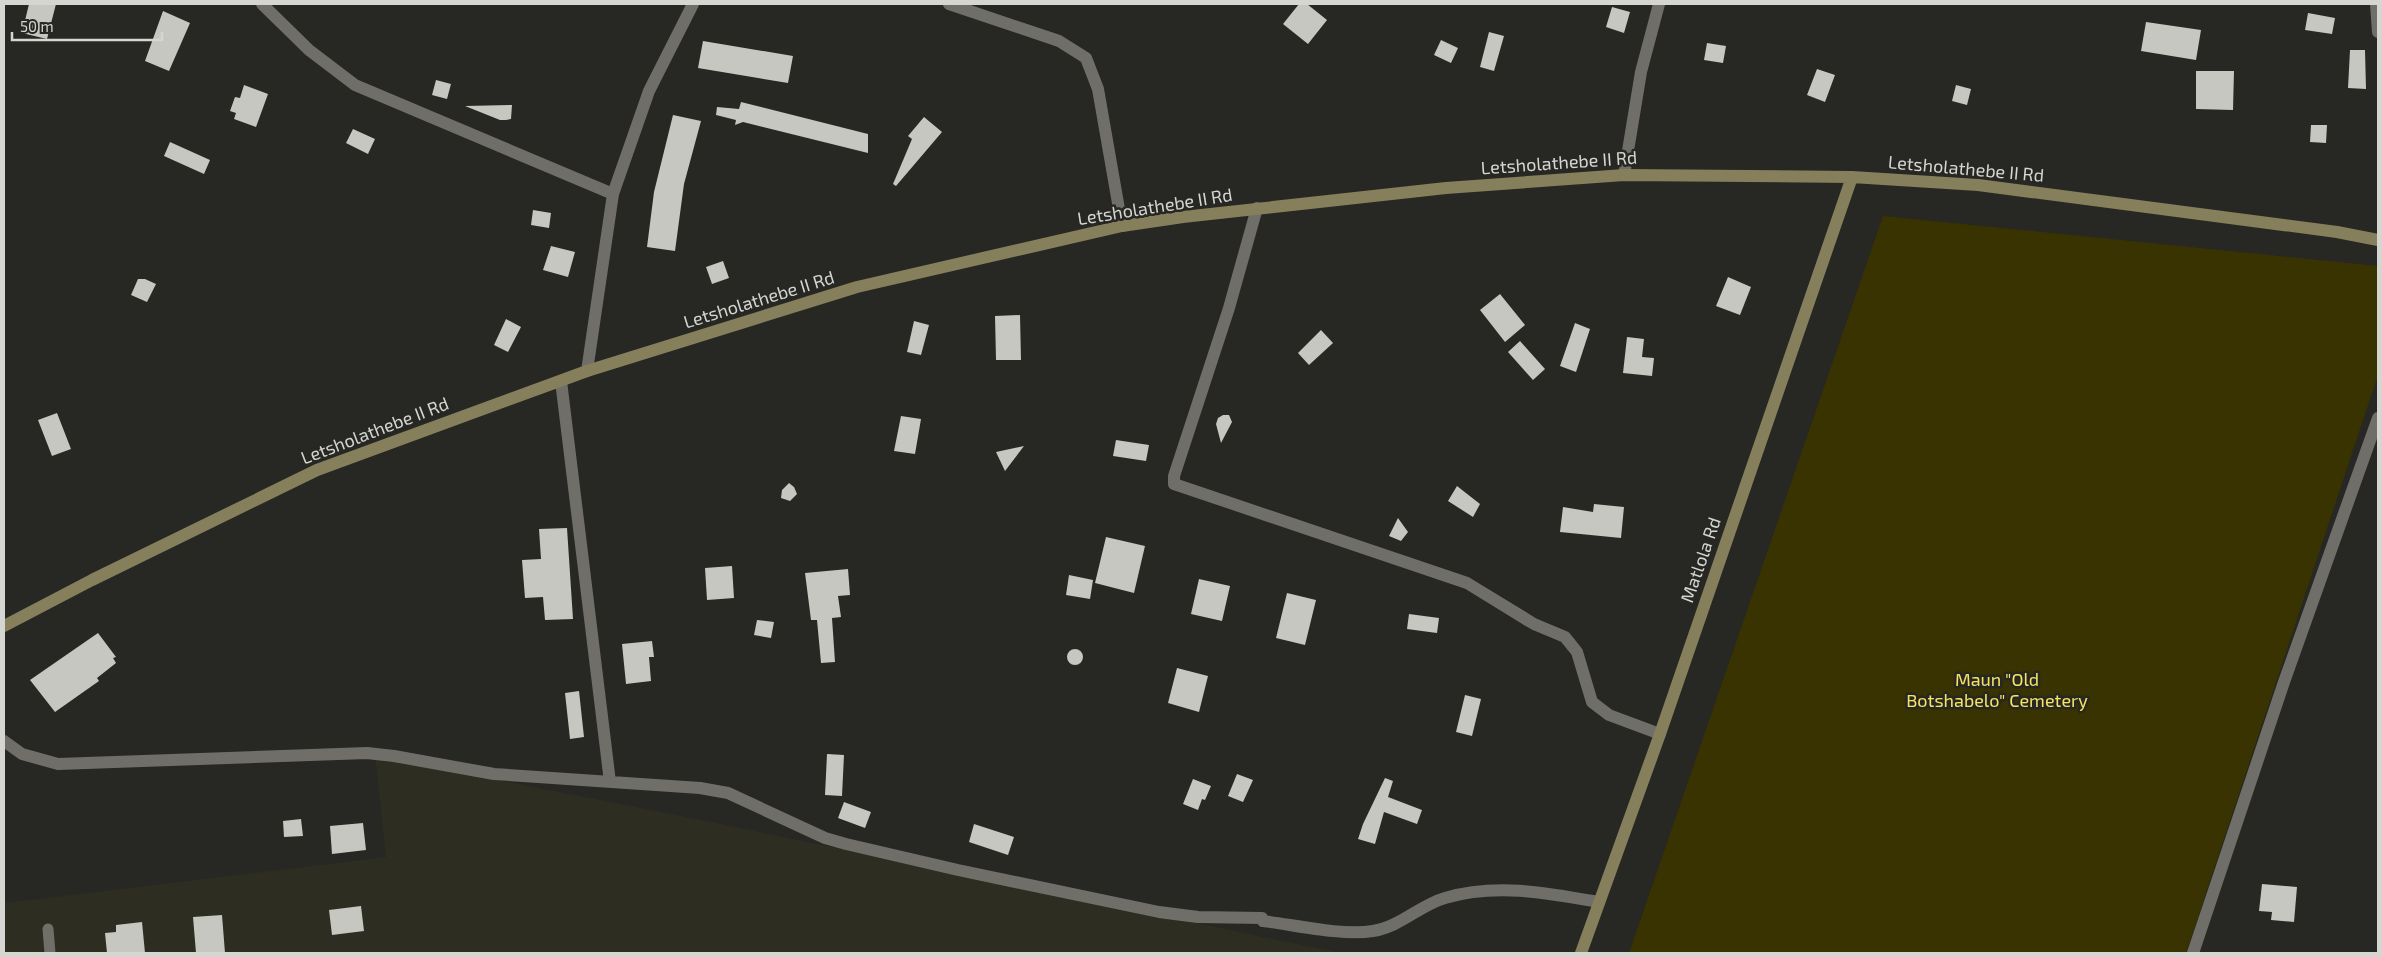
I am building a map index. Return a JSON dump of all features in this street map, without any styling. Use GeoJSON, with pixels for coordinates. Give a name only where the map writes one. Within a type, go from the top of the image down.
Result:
{"type":"FeatureCollection","features":[{"type":"Feature","properties":{"kind":"street"},"geometry":{"type":"LineString","coordinates":[[262,4],[310,50],[355,86],[613,194]]}},
{"type":"Feature","properties":{"kind":"street"},"geometry":{"type":"LineString","coordinates":[[587,371],[613,194],[649,91],[693,4]]}},
{"type":"Feature","properties":{"kind":"street"},"geometry":{"type":"LineString","coordinates":[[954,4],[1059,41],[1086,58],[1098,89],[1122,226]]}},
{"type":"Feature","properties":{"kind":"street"},"geometry":{"type":"LineString","coordinates":[[1624,175],[1642,72],[1659,4]]}},
{"type":"Feature","properties":{"kind":"street"},"geometry":{"type":"LineString","coordinates":[[2376,4],[2378,32]]}},
{"type":"Feature","properties":{"kind":"street","name":"Letsholathebe II Rd"},"geometry":{"type":"LineString","coordinates":[[4,626],[92,580],[318,470],[587,371],[858,287],[1122,226],[1257,208],[1446,188],[1624,175],[1852,178],[1978,185],[2327,230],[2378,240]]}},
{"type":"Feature","properties":{"kind":"street","name":"Matlola Rd"},"geometry":{"type":"LineString","coordinates":[[1580,953],[1660,734],[1852,178]]}},
{"type":"Feature","properties":{"kind":"street"},"geometry":{"type":"LineString","coordinates":[[1257,208],[1229,308],[1174,476],[1174,484],[1467,583],[1534,624],[1565,637],[1577,652],[1592,702],[1609,715],[1660,734]]}},
{"type":"Feature","properties":{"kind":"street"},"geometry":{"type":"LineString","coordinates":[[561,381],[610,782]]}},
{"type":"Feature","properties":{"kind":"street"},"geometry":{"type":"LineString","coordinates":[[2193,953],[2294,653],[2378,418]]}},
{"type":"Feature","properties":{"kind":"street"},"geometry":{"type":"LineString","coordinates":[[4,741],[22,754],[58,764],[366,753],[394,756],[494,774],[657,784],[728,793],[825,838],[846,844],[1159,912],[1198,917],[1262,918],[1263,921],[1344,931],[1371,932],[1386,928],[1443,898],[1464,894],[1496,890],[1526,890],[1599,902]]}},
{"type":"Feature","properties":{"kind":"lane"},"geometry":{"type":"LineString","coordinates":[[48,929],[50,953]]}},
{"type":"Feature","properties":{"kind":"shaded area"},"geometry":{"type":"Polygon","coordinates":[[[375,756],[702,820],[1341,953],[4,953],[4,903],[386,857],[375,756]]]}},
{"type":"Feature","properties":{"kind":"green space","name":"Maun \"Old Botshabelo\" Cemetery"},"geometry":{"type":"Polygon","coordinates":[[[1883,216],[2378,266],[2378,375],[2186,953],[1629,953],[1883,216]]]}},
{"type":"Feature","properties":{"kind":"building"},"geometry":{"type":"Polygon","coordinates":[[[29,4],[56,4],[47,39],[22,33],[29,4]]]}},
{"type":"Feature","properties":{"kind":"building"},"geometry":{"type":"Polygon","coordinates":[[[1299,4],[1307,4],[1327,20],[1308,44],[1283,24],[1299,4]]]}},
{"type":"Feature","properties":{"kind":"building"},"geometry":{"type":"Polygon","coordinates":[[[1612,7],[1630,12],[1624,33],[1606,27],[1612,7]]]}},
{"type":"Feature","properties":{"kind":"building"},"geometry":{"type":"Polygon","coordinates":[[[163,11],[190,23],[169,71],[145,61],[163,11]]]}},
{"type":"Feature","properties":{"kind":"building"},"geometry":{"type":"Polygon","coordinates":[[[2308,13],[2335,18],[2332,34],[2305,30],[2308,13]]]}},
{"type":"Feature","properties":{"kind":"building"},"geometry":{"type":"Polygon","coordinates":[[[2146,22],[2201,30],[2196,60],[2141,51],[2146,22]]]}},
{"type":"Feature","properties":{"kind":"building"},"geometry":{"type":"Polygon","coordinates":[[[1489,32],[1504,36],[1494,71],[1480,67],[1489,32]]]}},
{"type":"Feature","properties":{"kind":"building"},"geometry":{"type":"Polygon","coordinates":[[[1441,40],[1458,48],[1451,63],[1434,55],[1441,40]]]}},
{"type":"Feature","properties":{"kind":"building"},"geometry":{"type":"Polygon","coordinates":[[[703,41],[793,56],[788,83],[698,68],[703,41]]]}},
{"type":"Feature","properties":{"kind":"building"},"geometry":{"type":"Polygon","coordinates":[[[1707,43],[1726,46],[1723,63],[1704,60],[1707,43]]]}},
{"type":"Feature","properties":{"kind":"building"},"geometry":{"type":"Polygon","coordinates":[[[2350,50],[2365,50],[2366,89],[2348,88],[2350,50]]]}},
{"type":"Feature","properties":{"kind":"building"},"geometry":{"type":"Polygon","coordinates":[[[1817,69],[1835,75],[1825,102],[1807,95],[1817,69]]]}},
{"type":"Feature","properties":{"kind":"building"},"geometry":{"type":"Polygon","coordinates":[[[2196,71],[2234,71],[2233,110],[2196,109],[2196,71]]]}},
{"type":"Feature","properties":{"kind":"building"},"geometry":{"type":"Polygon","coordinates":[[[436,80],[451,84],[447,99],[432,95],[436,80]]]}},
{"type":"Feature","properties":{"kind":"building"},"geometry":{"type":"Polygon","coordinates":[[[244,85],[268,94],[256,127],[234,119],[236,113],[230,111],[235,97],[240,98],[244,85]]]}},
{"type":"Feature","properties":{"kind":"building"},"geometry":{"type":"Polygon","coordinates":[[[1956,85],[1971,89],[1967,105],[1952,101],[1956,85]]]}},
{"type":"Feature","properties":{"kind":"building"},"geometry":{"type":"Polygon","coordinates":[[[741,102],[868,134],[868,153],[743,122],[735,125],[736,120],[716,115],[717,107],[739,109],[741,102]]]}},
{"type":"Feature","properties":{"kind":"building"},"geometry":{"type":"Polygon","coordinates":[[[512,105],[511,119],[506,120],[500,120],[465,106],[512,105]]]}},
{"type":"Feature","properties":{"kind":"building"},"geometry":{"type":"Polygon","coordinates":[[[673,115],[701,121],[684,184],[675,251],[647,247],[654,192],[673,115]]]}},
{"type":"Feature","properties":{"kind":"building"},"geometry":{"type":"Polygon","coordinates":[[[924,117],[942,132],[896,186],[893,184],[912,139],[908,136],[924,117]]]}},
{"type":"Feature","properties":{"kind":"building"},"geometry":{"type":"Polygon","coordinates":[[[2311,125],[2327,125],[2326,143],[2310,142],[2311,125]]]}},
{"type":"Feature","properties":{"kind":"building"},"geometry":{"type":"Polygon","coordinates":[[[353,129],[375,139],[368,154],[346,143],[353,129]]]}},
{"type":"Feature","properties":{"kind":"building"},"geometry":{"type":"Polygon","coordinates":[[[170,142],[210,160],[204,174],[164,156],[170,142]]]}},
{"type":"Feature","properties":{"kind":"building"},"geometry":{"type":"Polygon","coordinates":[[[533,210],[551,213],[549,228],[531,225],[533,210]]]}},
{"type":"Feature","properties":{"kind":"building"},"geometry":{"type":"Polygon","coordinates":[[[551,246],[575,252],[568,277],[543,270],[551,246]]]}},
{"type":"Feature","properties":{"kind":"building"},"geometry":{"type":"Polygon","coordinates":[[[723,261],[729,278],[712,284],[706,267],[723,261]]]}},
{"type":"Feature","properties":{"kind":"building"},"geometry":{"type":"Polygon","coordinates":[[[1728,277],[1751,287],[1740,315],[1716,306],[1728,277]]]}},
{"type":"Feature","properties":{"kind":"building"},"geometry":{"type":"Polygon","coordinates":[[[138,279],[145,279],[156,284],[147,302],[131,295],[138,279]]]}},
{"type":"Feature","properties":{"kind":"building"},"geometry":{"type":"Polygon","coordinates":[[[1500,294],[1525,325],[1505,342],[1480,310],[1500,294]]]}},
{"type":"Feature","properties":{"kind":"building"},"geometry":{"type":"Polygon","coordinates":[[[1020,315],[1021,360],[996,360],[995,316],[1020,315]]]}},
{"type":"Feature","properties":{"kind":"building"},"geometry":{"type":"Polygon","coordinates":[[[506,319],[521,327],[508,352],[494,345],[506,319]]]}},
{"type":"Feature","properties":{"kind":"building"},"geometry":{"type":"Polygon","coordinates":[[[914,321],[929,325],[921,355],[907,352],[914,321]]]}},
{"type":"Feature","properties":{"kind":"building"},"geometry":{"type":"Polygon","coordinates":[[[1575,323],[1590,329],[1576,372],[1560,366],[1575,323]]]}},
{"type":"Feature","properties":{"kind":"building"},"geometry":{"type":"Polygon","coordinates":[[[1321,330],[1333,343],[1309,365],[1298,353],[1321,330]]]}},
{"type":"Feature","properties":{"kind":"building"},"geometry":{"type":"Polygon","coordinates":[[[1627,337],[1644,339],[1642,357],[1654,358],[1652,376],[1623,373],[1627,337]]]}},
{"type":"Feature","properties":{"kind":"building"},"geometry":{"type":"Polygon","coordinates":[[[1520,341],[1545,369],[1533,380],[1508,352],[1520,341]]]}},
{"type":"Feature","properties":{"kind":"building"},"geometry":{"type":"Polygon","coordinates":[[[57,413],[71,449],[52,456],[38,420],[57,413]]]}},
{"type":"Feature","properties":{"kind":"building"},"geometry":{"type":"Polygon","coordinates":[[[1223,415],[1229,415],[1232,422],[1221,443],[1216,424],[1218,418],[1223,415]]]}},
{"type":"Feature","properties":{"kind":"building"},"geometry":{"type":"Polygon","coordinates":[[[901,416],[921,419],[915,454],[894,451],[901,416]]]}},
{"type":"Feature","properties":{"kind":"building"},"geometry":{"type":"Polygon","coordinates":[[[1116,440],[1149,445],[1146,461],[1113,456],[1116,440]]]}},
{"type":"Feature","properties":{"kind":"building"},"geometry":{"type":"Polygon","coordinates":[[[1024,446],[1005,471],[996,452],[1024,446]]]}},
{"type":"Feature","properties":{"kind":"building"},"geometry":{"type":"Polygon","coordinates":[[[789,483],[794,487],[797,494],[790,501],[781,498],[782,490],[789,483]]]}},
{"type":"Feature","properties":{"kind":"building"},"geometry":{"type":"Polygon","coordinates":[[[1457,486],[1480,504],[1473,517],[1448,501],[1457,486]]]}},
{"type":"Feature","properties":{"kind":"building"},"geometry":{"type":"Polygon","coordinates":[[[1594,504],[1624,507],[1621,538],[1560,532],[1563,507],[1593,512],[1594,504]]]}},
{"type":"Feature","properties":{"kind":"building"},"geometry":{"type":"Polygon","coordinates":[[[1398,518],[1408,532],[1401,541],[1389,536],[1398,518]]]}},
{"type":"Feature","properties":{"kind":"building"},"geometry":{"type":"Polygon","coordinates":[[[567,528],[573,619],[545,620],[543,597],[525,598],[522,560],[541,559],[539,529],[567,528]]]}},
{"type":"Feature","properties":{"kind":"building"},"geometry":{"type":"Polygon","coordinates":[[[1106,537],[1145,546],[1134,593],[1095,583],[1106,537]]]}},
{"type":"Feature","properties":{"kind":"building"},"geometry":{"type":"Polygon","coordinates":[[[732,566],[734,598],[707,600],[705,568],[732,566]]]}},
{"type":"Feature","properties":{"kind":"building"},"geometry":{"type":"Polygon","coordinates":[[[848,569],[850,595],[838,596],[841,617],[832,618],[835,662],[821,663],[817,620],[811,620],[805,573],[848,569]]]}},
{"type":"Feature","properties":{"kind":"building"},"geometry":{"type":"Polygon","coordinates":[[[1069,575],[1093,580],[1090,599],[1066,595],[1069,575]]]}},
{"type":"Feature","properties":{"kind":"building"},"geometry":{"type":"Polygon","coordinates":[[[1199,579],[1230,586],[1222,621],[1191,614],[1199,579]]]}},
{"type":"Feature","properties":{"kind":"building"},"geometry":{"type":"Polygon","coordinates":[[[1287,593],[1316,600],[1305,645],[1276,638],[1287,593]]]}},
{"type":"Feature","properties":{"kind":"building"},"geometry":{"type":"Polygon","coordinates":[[[1409,614],[1439,618],[1437,633],[1407,629],[1409,614]]]}},
{"type":"Feature","properties":{"kind":"building"},"geometry":{"type":"Polygon","coordinates":[[[757,620],[774,622],[771,638],[754,635],[757,620]]]}},
{"type":"Feature","properties":{"kind":"building"},"geometry":{"type":"Polygon","coordinates":[[[98,633],[116,657],[113,658],[116,663],[97,678],[99,681],[55,712],[30,680],[98,633]]]}},
{"type":"Feature","properties":{"kind":"building"},"geometry":{"type":"Polygon","coordinates":[[[652,641],[654,657],[649,657],[651,681],[626,684],[622,644],[652,641]]]}},
{"type":"Feature","properties":{"kind":"building"},"geometry":{"type":"Polygon","coordinates":[[[1072,649],[1078,649],[1083,654],[1081,663],[1072,665],[1067,660],[1067,654],[1072,649]]]}},
{"type":"Feature","properties":{"kind":"building"},"geometry":{"type":"Polygon","coordinates":[[[1177,668],[1208,676],[1199,712],[1168,703],[1177,668]]]}},
{"type":"Feature","properties":{"kind":"building"},"geometry":{"type":"Polygon","coordinates":[[[579,691],[584,737],[570,739],[565,693],[579,691]]]}},
{"type":"Feature","properties":{"kind":"building"},"geometry":{"type":"Polygon","coordinates":[[[1465,695],[1481,699],[1472,736],[1456,732],[1465,695]]]}},
{"type":"Feature","properties":{"kind":"building"},"geometry":{"type":"Polygon","coordinates":[[[827,754],[844,755],[842,796],[825,795],[827,754]]]}},
{"type":"Feature","properties":{"kind":"building"},"geometry":{"type":"Polygon","coordinates":[[[1237,774],[1253,780],[1243,802],[1228,796],[1237,774]]]}},
{"type":"Feature","properties":{"kind":"building"},"geometry":{"type":"Polygon","coordinates":[[[1385,778],[1393,781],[1388,797],[1422,810],[1417,824],[1384,812],[1375,844],[1358,839],[1385,778]]]}},
{"type":"Feature","properties":{"kind":"building"},"geometry":{"type":"Polygon","coordinates":[[[1193,779],[1211,786],[1205,800],[1202,799],[1198,810],[1183,804],[1193,779]]]}},
{"type":"Feature","properties":{"kind":"building"},"geometry":{"type":"Polygon","coordinates":[[[844,802],[871,812],[865,828],[838,818],[844,802]]]}},
{"type":"Feature","properties":{"kind":"building"},"geometry":{"type":"Polygon","coordinates":[[[301,819],[303,836],[284,837],[283,821],[301,819]]]}},
{"type":"Feature","properties":{"kind":"building"},"geometry":{"type":"Polygon","coordinates":[[[363,823],[366,850],[332,854],[330,826],[363,823]]]}},
{"type":"Feature","properties":{"kind":"building"},"geometry":{"type":"Polygon","coordinates":[[[974,824],[1014,837],[1008,855],[969,842],[974,824]]]}},
{"type":"Feature","properties":{"kind":"building"},"geometry":{"type":"Polygon","coordinates":[[[2262,884],[2297,887],[2294,922],[2271,920],[2272,912],[2259,911],[2262,884]]]}},
{"type":"Feature","properties":{"kind":"building"},"geometry":{"type":"Polygon","coordinates":[[[361,906],[364,931],[332,935],[329,910],[361,906]]]}},
{"type":"Feature","properties":{"kind":"building"},"geometry":{"type":"Polygon","coordinates":[[[222,915],[225,953],[196,953],[193,917],[222,915]]]}},
{"type":"Feature","properties":{"kind":"building"},"geometry":{"type":"Polygon","coordinates":[[[142,922],[145,953],[107,953],[105,933],[116,932],[116,925],[142,922]]]}}]}
